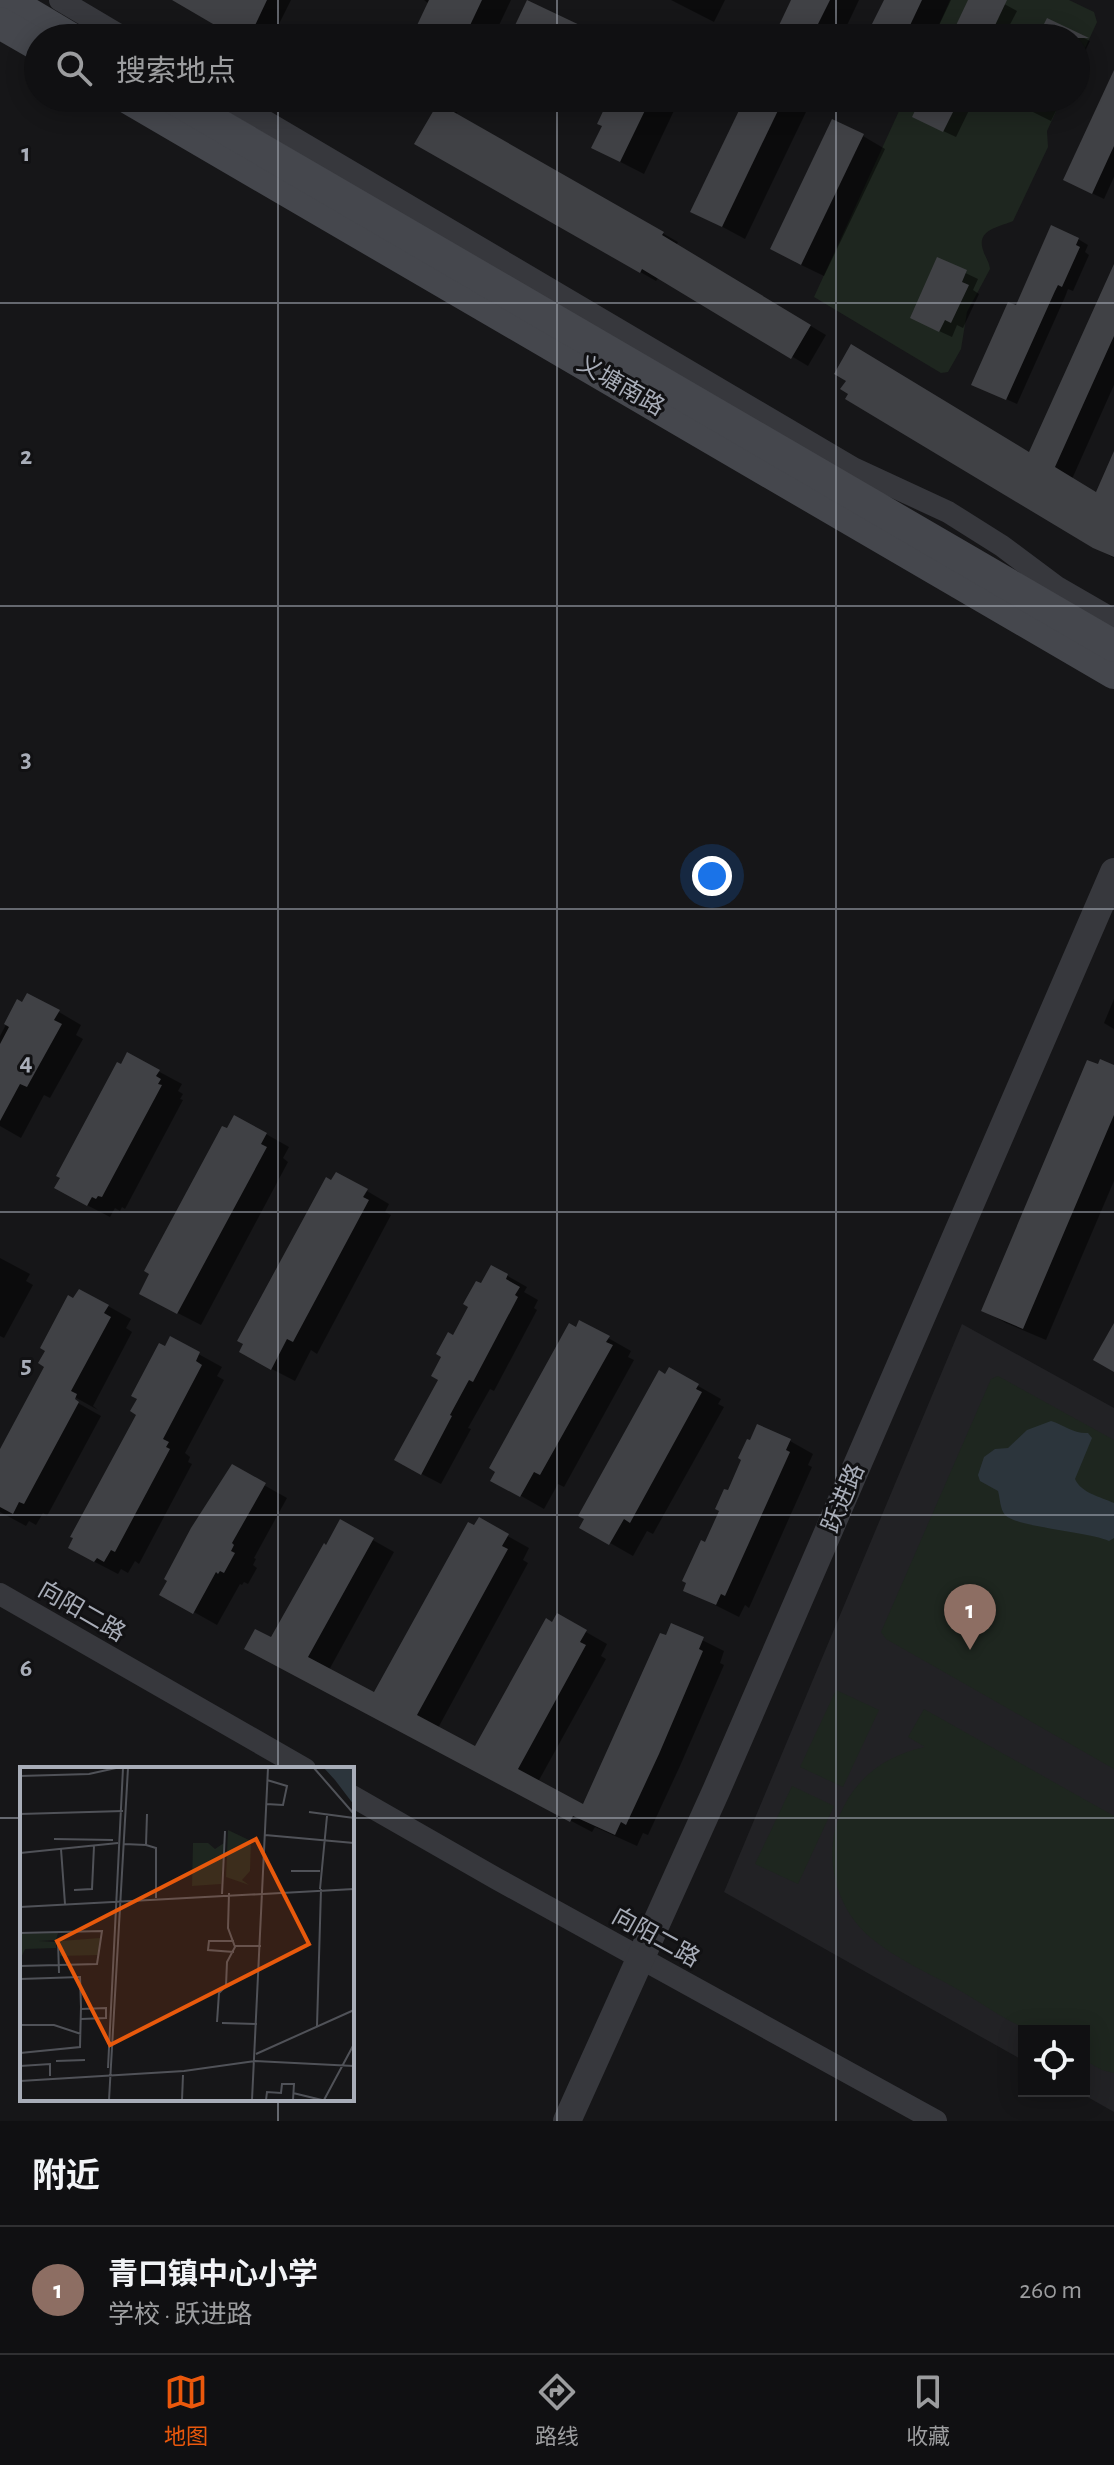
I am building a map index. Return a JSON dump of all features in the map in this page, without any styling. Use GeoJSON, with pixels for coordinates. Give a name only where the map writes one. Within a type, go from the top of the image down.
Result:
{"type":"FeatureCollection","features":[{"type":"Feature","properties":{"kind":"main road"},"geometry":{"type":"LineString","coordinates":[[6,0],[46,24]]}},
{"type":"Feature","properties":{"kind":"main road"},"geometry":{"type":"LineString","coordinates":[[0,23],[24,37]]}},
{"type":"Feature","properties":{"kind":"main road","name":"义塘南路"},"geometry":{"type":"LineString","coordinates":[[152,112],[1114,673]]}},
{"type":"Feature","properties":{"kind":"main road","name":"义塘南路"},"geometry":{"type":"LineString","coordinates":[[197,112],[1114,646]]}},
{"type":"Feature","properties":{"kind":"street"},"geometry":{"type":"LineString","coordinates":[[60,0],[100,24]]}},
{"type":"Feature","properties":{"kind":"street"},"geometry":{"type":"LineString","coordinates":[[250,112],[853,468],[948,512],[1002,546],[1057,587],[1114,620]]}},
{"type":"Feature","properties":{"kind":"street","name":"跃进路"},"geometry":{"type":"LineString","coordinates":[[567,2121],[716,1791],[1114,872]]}},
{"type":"Feature","properties":{"kind":"street","name":"向阳二路"},"geometry":{"type":"LineString","coordinates":[[0,1594],[302,1767]]}},
{"type":"Feature","properties":{"kind":"street","name":"向阳二路"},"geometry":{"type":"LineString","coordinates":[[354,1797],[936,2121]]}},
{"type":"Feature","properties":{"kind":"shaded area"},"geometry":{"type":"Polygon","coordinates":[[[950,0],[1069,0],[1094,12],[1097,22],[1090,37],[1090,24],[939,24],[950,0]]]}},
{"type":"Feature","properties":{"kind":"shaded area"},"geometry":{"type":"Polygon","coordinates":[[[899,112],[1056,112],[1047,131],[1048,147],[1013,221],[990,230],[983,237],[983,250],[990,269],[967,312],[961,349],[948,372],[941,373],[814,297],[899,112]]]}},
{"type":"Feature","properties":{"kind":"shaded area"},"geometry":{"type":"Polygon","coordinates":[[[962,1324],[1114,1408],[1114,2112],[1088,2097],[1090,2097],[1090,2025],[1018,2025],[1018,2058],[724,1892],[962,1324]]]}},
{"type":"Feature","properties":{"kind":"shaded area"},"geometry":{"type":"Polygon","coordinates":[[[998,1376],[1114,1440],[1114,1769],[886,1639],[881,1632],[991,1379],[998,1376]]]}},
{"type":"Feature","properties":{"kind":"shaded area"},"geometry":{"type":"Polygon","coordinates":[[[1051,1421],[1074,1431],[1088,1433],[1092,1438],[1075,1479],[1087,1491],[1114,1503],[1114,1538],[1109,1541],[1012,1519],[1003,1513],[998,1491],[980,1481],[978,1475],[984,1457],[995,1449],[1008,1448],[1027,1430],[1051,1421]]]}},
{"type":"Feature","properties":{"kind":"shaded area"},"geometry":{"type":"Polygon","coordinates":[[[836,1690],[879,1710],[843,1787],[800,1767],[836,1690]]]}},
{"type":"Feature","properties":{"kind":"shaded area"},"geometry":{"type":"Polygon","coordinates":[[[924,1709],[1114,1816],[1114,2073],[1090,2063],[1090,2025],[1018,2025],[891,1952],[871,1938],[848,1910],[840,1894],[832,1859],[837,1823],[851,1794],[877,1767],[925,1747],[908,1737],[924,1709]]]}},
{"type":"Feature","properties":{"kind":"shaded area"},"geometry":{"type":"Polygon","coordinates":[[[792,1786],[834,1806],[798,1884],[755,1864],[792,1786]]]}},
{"type":"Feature","properties":{"kind":"building"},"geometry":{"type":"Polygon","coordinates":[[[172,0],[267,0],[256,24],[213,24],[172,0]]]}},
{"type":"Feature","properties":{"kind":"building"},"geometry":{"type":"Polygon","coordinates":[[[429,0],[482,0],[471,24],[418,24],[429,0]]]}},
{"type":"Feature","properties":{"kind":"building"},"geometry":{"type":"Polygon","coordinates":[[[527,0],[578,24],[516,24],[527,0]]]}},
{"type":"Feature","properties":{"kind":"building"},"geometry":{"type":"Polygon","coordinates":[[[791,0],[830,0],[818,24],[780,24],[791,0]]]}},
{"type":"Feature","properties":{"kind":"building"},"geometry":{"type":"Polygon","coordinates":[[[884,0],[922,0],[911,24],[872,24],[884,0]]]}},
{"type":"Feature","properties":{"kind":"building"},"geometry":{"type":"Polygon","coordinates":[[[968,0],[1007,0],[996,24],[957,24],[968,0]]]}},
{"type":"Feature","properties":{"kind":"building"},"geometry":{"type":"Polygon","coordinates":[[[1047,18],[1060,24],[1044,24],[1047,18]]]}},
{"type":"Feature","properties":{"kind":"building"},"geometry":{"type":"Polygon","coordinates":[[[1114,70],[1114,146],[1092,194],[1063,180],[1114,70]]]}},
{"type":"Feature","properties":{"kind":"building"},"geometry":{"type":"Polygon","coordinates":[[[433,112],[454,112],[664,232],[662,235],[811,325],[791,359],[642,269],[640,273],[414,144],[433,112]]]}},
{"type":"Feature","properties":{"kind":"building"},"geometry":{"type":"Polygon","coordinates":[[[603,112],[644,112],[620,162],[591,148],[602,126],[597,124],[603,112]]]}},
{"type":"Feature","properties":{"kind":"building"},"geometry":{"type":"Polygon","coordinates":[[[738,112],[777,112],[722,227],[690,212],[738,112]]]}},
{"type":"Feature","properties":{"kind":"building"},"geometry":{"type":"Polygon","coordinates":[[[914,112],[953,112],[943,132],[912,117],[914,112]]]}},
{"type":"Feature","properties":{"kind":"building"},"geometry":{"type":"Polygon","coordinates":[[[832,119],[864,134],[801,265],[770,249],[832,119]]]}},
{"type":"Feature","properties":{"kind":"building"},"geometry":{"type":"Polygon","coordinates":[[[1051,225],[1079,238],[1076,245],[1080,247],[1062,287],[1058,285],[1055,291],[1006,400],[971,385],[1008,302],[1016,305],[1051,225]]]}},
{"type":"Feature","properties":{"kind":"building"},"geometry":{"type":"Polygon","coordinates":[[[937,257],[967,270],[962,282],[969,285],[951,323],[945,320],[939,332],[910,318],[937,257]]]}},
{"type":"Feature","properties":{"kind":"building"},"geometry":{"type":"Polygon","coordinates":[[[1114,264],[1114,336],[1055,467],[1096,492],[1114,451],[1114,557],[1093,548],[845,399],[848,394],[840,389],[846,381],[834,374],[851,344],[1029,452],[1114,264]]]}},
{"type":"Feature","properties":{"kind":"building"},"geometry":{"type":"Polygon","coordinates":[[[27,993],[60,1010],[54,1020],[62,1024],[27,1087],[20,1084],[0,1121],[0,1044],[9,1027],[4,1024],[17,999],[22,1002],[27,993]]]}},
{"type":"Feature","properties":{"kind":"building"},"geometry":{"type":"Polygon","coordinates":[[[127,1052],[160,1070],[156,1076],[161,1079],[158,1084],[162,1085],[102,1197],[92,1197],[87,1206],[54,1188],[60,1178],[56,1176],[117,1062],[121,1064],[127,1052]]]}},
{"type":"Feature","properties":{"kind":"building"},"geometry":{"type":"Polygon","coordinates":[[[1100,1059],[1114,1065],[1114,1115],[1023,1329],[981,1311],[1087,1060],[1098,1064],[1100,1059]]]}},
{"type":"Feature","properties":{"kind":"building"},"geometry":{"type":"Polygon","coordinates":[[[234,1115],[267,1133],[261,1144],[267,1147],[177,1314],[139,1294],[149,1274],[144,1271],[222,1126],[227,1128],[234,1115]]]}},
{"type":"Feature","properties":{"kind":"building"},"geometry":{"type":"Polygon","coordinates":[[[336,1172],[368,1189],[363,1197],[369,1200],[293,1342],[287,1339],[271,1370],[239,1352],[243,1344],[237,1341],[326,1177],[331,1180],[336,1172]]]}},
{"type":"Feature","properties":{"kind":"building"},"geometry":{"type":"Polygon","coordinates":[[[491,1265],[508,1274],[506,1279],[520,1287],[515,1295],[518,1297],[473,1382],[469,1380],[421,1475],[394,1460],[438,1380],[431,1376],[441,1357],[436,1354],[448,1332],[453,1335],[468,1307],[463,1304],[476,1281],[481,1283],[491,1265]]]}},
{"type":"Feature","properties":{"kind":"building"},"geometry":{"type":"Polygon","coordinates":[[[79,1289],[109,1305],[104,1313],[111,1317],[71,1391],[77,1394],[75,1399],[79,1402],[24,1504],[19,1502],[13,1514],[0,1507],[0,1449],[44,1367],[38,1363],[45,1351],[40,1348],[68,1295],[73,1298],[79,1289]]]}},
{"type":"Feature","properties":{"kind":"building"},"geometry":{"type":"Polygon","coordinates":[[[579,1320],[610,1336],[606,1342],[613,1345],[540,1475],[534,1472],[520,1497],[490,1481],[495,1472],[489,1468],[569,1323],[576,1327],[579,1320]]]}},
{"type":"Feature","properties":{"kind":"building"},"geometry":{"type":"Polygon","coordinates":[[[1114,1323],[1114,1372],[1093,1360],[1114,1323]]]}},
{"type":"Feature","properties":{"kind":"building"},"geometry":{"type":"Polygon","coordinates":[[[170,1336],[200,1352],[196,1361],[202,1365],[163,1439],[169,1442],[166,1447],[170,1449],[115,1552],[111,1550],[104,1562],[97,1558],[94,1562],[68,1548],[73,1538],[70,1537],[136,1415],[130,1411],[137,1399],[131,1396],[159,1343],[165,1346],[170,1336]]]}},
{"type":"Feature","properties":{"kind":"building"},"geometry":{"type":"Polygon","coordinates":[[[669,1367],[699,1384],[696,1389],[702,1392],[630,1523],[624,1519],[609,1545],[579,1528],[584,1519],[578,1516],[659,1370],[665,1374],[669,1367]]]}},
{"type":"Feature","properties":{"kind":"building"},"geometry":{"type":"Polygon","coordinates":[[[757,1424],[791,1439],[786,1450],[790,1452],[725,1596],[721,1594],[716,1605],[683,1591],[686,1583],[682,1581],[701,1540],[705,1542],[719,1511],[715,1509],[724,1489],[728,1490],[741,1460],[738,1458],[757,1424]]]}},
{"type":"Feature","properties":{"kind":"building"},"geometry":{"type":"Polygon","coordinates":[[[232,1464],[266,1483],[232,1543],[231,1551],[235,1553],[224,1573],[216,1572],[193,1614],[159,1595],[191,1528],[232,1464]]]}},
{"type":"Feature","properties":{"kind":"building"},"geometry":{"type":"Polygon","coordinates":[[[479,1517],[509,1534],[502,1546],[508,1549],[417,1715],[475,1746],[546,1618],[552,1622],[557,1613],[587,1630],[580,1642],[586,1645],[518,1769],[583,1804],[660,1633],[666,1635],[671,1623],[704,1637],[699,1649],[703,1651],[659,1754],[626,1825],[621,1822],[615,1835],[573,1816],[570,1822],[244,1649],[255,1629],[271,1637],[340,1519],[374,1538],[308,1657],[374,1692],[468,1522],[474,1525],[479,1517]]]}},
{"type":"Feature","properties":{"kind":"place","name":"青口镇中心小学"},"geometry":{"type":"Point","coordinates":[970,1650]}}]}
